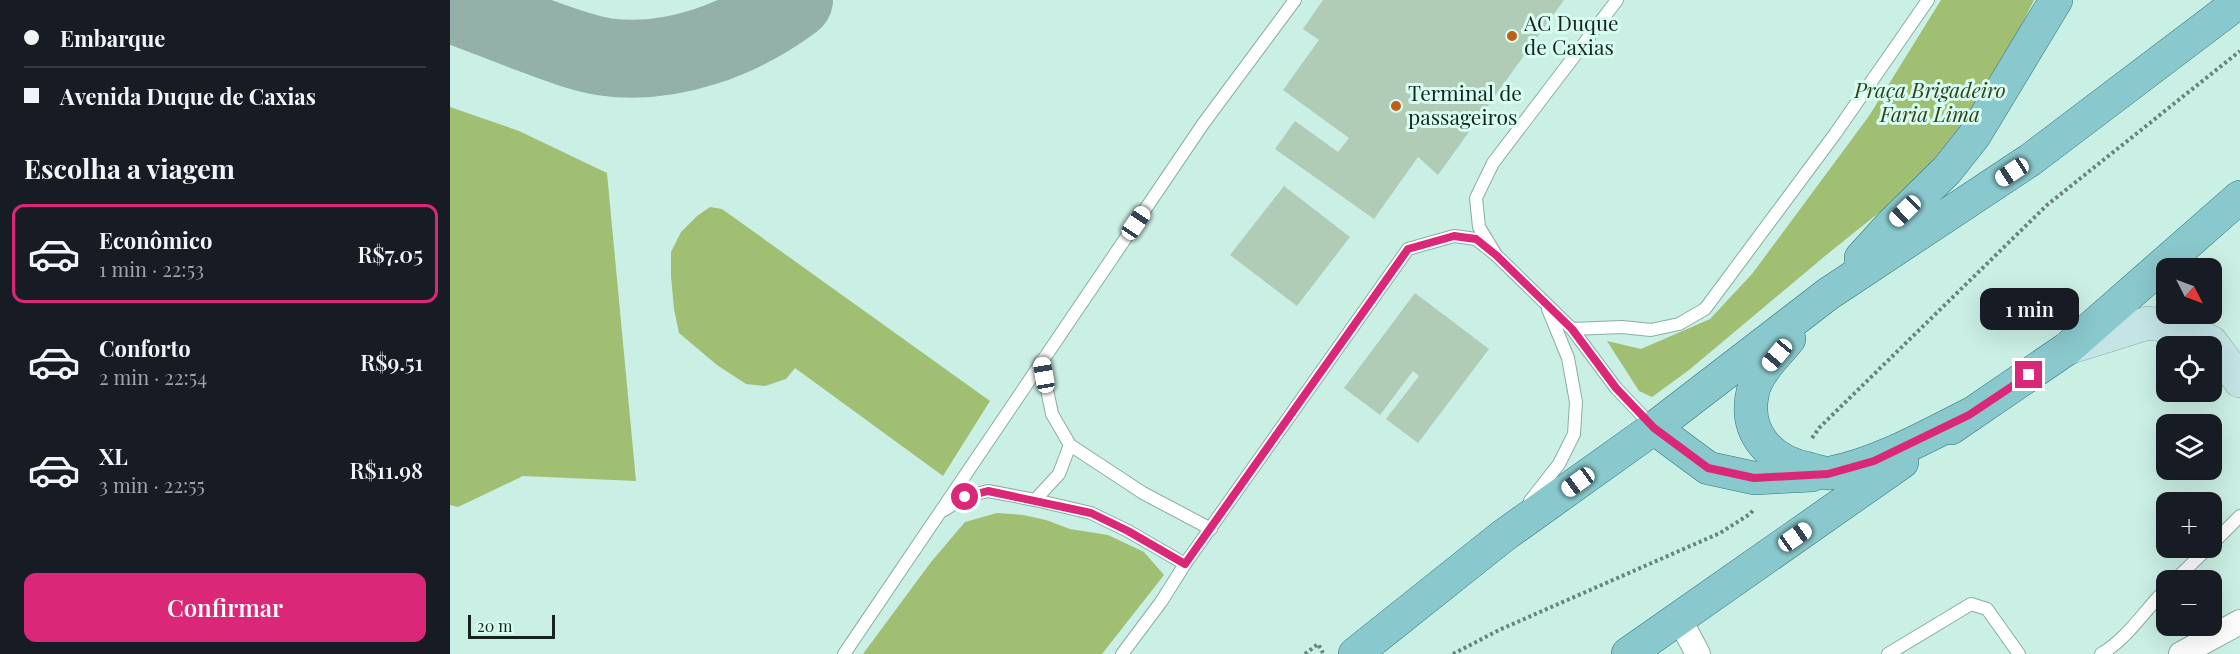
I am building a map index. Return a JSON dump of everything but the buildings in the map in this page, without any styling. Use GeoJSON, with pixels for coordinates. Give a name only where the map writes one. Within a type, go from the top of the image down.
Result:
{"type":"FeatureCollection","features":[{"type":"Feature","properties":{"kind":"main road"},"geometry":{"type":"LineString","coordinates":[[1355,654],[1503,536],[1654,428],[1828,294],[2030,160],[2235,5]]}},
{"type":"Feature","properties":{"kind":"main road"},"geometry":{"type":"LineString","coordinates":[[1788,471],[1756,435],[1751,414],[1753,390],[1764,370],[1828,294],[1891,225],[1947,170],[1974,136],[2048,9]]}},
{"type":"Feature","properties":{"kind":"main road"},"geometry":{"type":"LineString","coordinates":[[1628,654],[2068,348],[2240,197]]}},
{"type":"Feature","properties":{"kind":"main road"},"geometry":{"type":"LineString","coordinates":[[2068,348],[2148,323],[2182,328],[2211,342],[2240,381]]}},
{"type":"Feature","properties":{"kind":"main road"},"geometry":{"type":"LineString","coordinates":[[1654,428],[1708,468],[1754,478],[1788,471],[1828,474],[1874,461],[1969,415]]}},
{"type":"Feature","properties":{"kind":"street"},"geometry":{"type":"LineString","coordinates":[[1679,618],[1698,654]]}},
{"type":"Feature","properties":{"kind":"street"},"geometry":{"type":"LineString","coordinates":[[2181,654],[2240,622]]}},
{"type":"Feature","properties":{"kind":"lane"},"geometry":{"type":"LineString","coordinates":[[844,654],[1203,124],[1294,0]]}},
{"type":"Feature","properties":{"kind":"lane"},"geometry":{"type":"LineString","coordinates":[[1496,255],[1479,227],[1476,198],[1493,163],[1617,0]]}},
{"type":"Feature","properties":{"kind":"lane"},"geometry":{"type":"LineString","coordinates":[[1572,329],[1622,327],[1651,330],[1679,324],[1705,309],[1835,134],[1928,0]]}},
{"type":"Feature","properties":{"kind":"lane"},"geometry":{"type":"LineString","coordinates":[[1122,654],[1161,602],[1185,564],[1408,249],[1454,236],[1476,239],[1496,255],[1572,329],[1616,388],[1654,428]]}},
{"type":"Feature","properties":{"kind":"lane"},"geometry":{"type":"LineString","coordinates":[[1503,536],[1559,464],[1574,434],[1576,402],[1568,358],[1546,305]]}},
{"type":"Feature","properties":{"kind":"lane"},"geometry":{"type":"LineString","coordinates":[[1041,361],[1052,414],[1070,446],[1143,493],[1211,529]]}},
{"type":"Feature","properties":{"kind":"lane"},"geometry":{"type":"LineString","coordinates":[[1035,500],[1059,474],[1070,446]]}},
{"type":"Feature","properties":{"kind":"lane"},"geometry":{"type":"LineString","coordinates":[[940,513],[965,497],[988,491],[1035,500],[1091,513],[1128,531],[1185,564]]}},
{"type":"Feature","properties":{"kind":"lane"},"geometry":{"type":"LineString","coordinates":[[2222,534],[2240,516]]}},
{"type":"Feature","properties":{"kind":"lane"},"geometry":{"type":"LineString","coordinates":[[2185,570],[2198,558]]}},
{"type":"Feature","properties":{"kind":"lane"},"geometry":{"type":"LineString","coordinates":[[2100,654],[2115,645],[2129,632],[2156,599]]}},
{"type":"Feature","properties":{"kind":"lane"},"geometry":{"type":"LineString","coordinates":[[1888,654],[1971,604],[1987,609],[2019,654]]}},
{"type":"Feature","properties":{"kind":"path"},"geometry":{"type":"LineString","coordinates":[[1453,654],[1499,630],[1720,533],[1750,514],[1788,471],[1820,427],[2047,205],[2240,51]]}},
{"type":"Feature","properties":{"kind":"path"},"geometry":{"type":"LineString","coordinates":[[1305,654],[1318,644],[1324,654]]}},
{"type":"Feature","properties":{"kind":"green space","name":"Praça Brigadeiro Faria Lima"},"geometry":{"type":"Polygon","coordinates":[[[1941,0],[2034,0],[1990,88],[1937,166],[1689,370],[1652,397],[1639,391],[1607,341],[1641,349],[1710,319],[1752,274],[1869,116],[1941,0]]]}},
{"type":"Feature","properties":{"kind":"green space"},"geometry":{"type":"Polygon","coordinates":[[[450,107],[519,131],[607,173],[636,481],[523,476],[458,507],[450,505],[450,107]]]}},
{"type":"Feature","properties":{"kind":"green space"},"geometry":{"type":"Polygon","coordinates":[[[710,207],[722,209],[990,401],[943,476],[795,368],[786,379],[765,386],[746,384],[717,365],[679,333],[674,309],[671,252],[681,232],[710,207]]]}},
{"type":"Feature","properties":{"kind":"green space"},"geometry":{"type":"Polygon","coordinates":[[[997,513],[1023,515],[1070,529],[1108,535],[1144,552],[1164,575],[1102,654],[863,654],[931,562],[965,522],[997,513]]]}},
{"type":"Feature","properties":{"kind":"taxiway"},"geometry":{"type":"LineString","coordinates":[[450,3],[577,50],[606,57],[631,59],[681,53],[729,38],[752,27],[794,0]]}},
{"type":"Feature","properties":{"kind":"place","name":"AC Duque de Caxias"},"geometry":{"type":"Point","coordinates":[1512,36]}},
{"type":"Feature","properties":{"kind":"place","name":"Terminal de passageiros"},"geometry":{"type":"Point","coordinates":[1396,106]}},
{"type":"Feature","properties":{"kind":"route"},"geometry":{"type":"LineString","coordinates":[[965,497],[988,491],[1091,513],[1128,531],[1185,564],[1408,249],[1454,236],[1476,239],[1496,255],[1572,329],[1616,388],[1654,428],[1708,468],[1754,478],[1828,474],[1874,461],[1969,415],[2029,375]]}}]}
